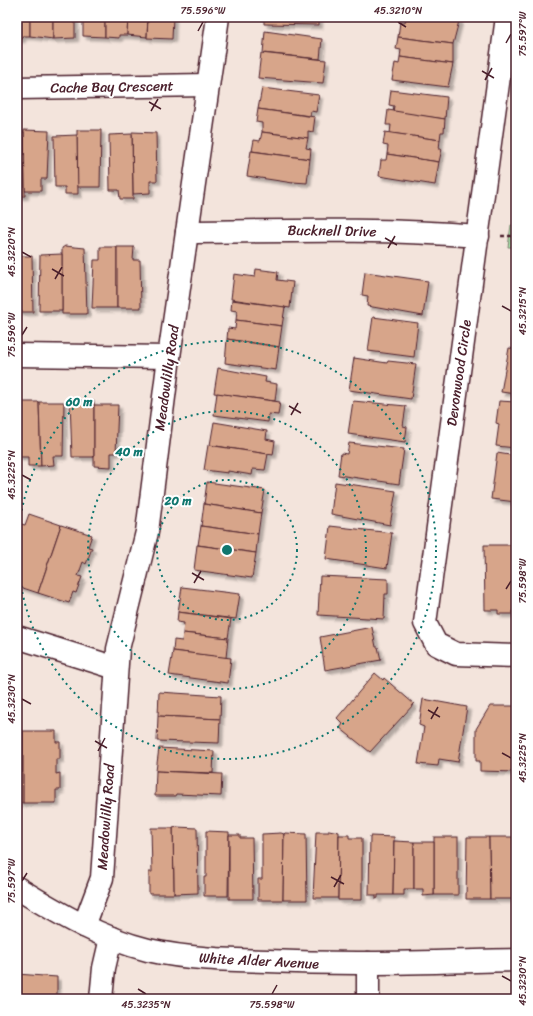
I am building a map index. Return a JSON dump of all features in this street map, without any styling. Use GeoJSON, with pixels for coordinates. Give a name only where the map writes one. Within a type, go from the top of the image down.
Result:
{"type":"FeatureCollection","features":[{"type":"Feature","properties":{"kind":"street","name":"Meadowlilly Road"},"geometry":{"type":"LineString","coordinates":[[84,926],[102,878],[118,649],[147,532],[169,357],[218,17]]}},
{"type":"Feature","properties":{"kind":"street","name":"Devonwood Circle"},"geometry":{"type":"LineString","coordinates":[[507,17],[425,623],[436,644],[456,654],[516,656]]}},
{"type":"Feature","properties":{"kind":"street","name":"Cache Bay Crescent"},"geometry":{"type":"LineString","coordinates":[[17,88],[208,85]]}},
{"type":"Feature","properties":{"kind":"street","name":"Bucknell Drive"},"geometry":{"type":"LineString","coordinates":[[187,232],[320,230],[439,233],[478,236]]}},
{"type":"Feature","properties":{"kind":"street"},"geometry":{"type":"LineString","coordinates":[[17,355],[169,357]]}},
{"type":"Feature","properties":{"kind":"street"},"geometry":{"type":"LineString","coordinates":[[17,638],[116,668]]}},
{"type":"Feature","properties":{"kind":"street","name":"White Alder Avenue"},"geometry":{"type":"LineString","coordinates":[[17,888],[57,913],[111,938],[147,950],[184,957],[338,964],[516,960]]}},
{"type":"Feature","properties":{"kind":"street"},"geometry":{"type":"LineString","coordinates":[[101,999],[104,968],[111,938]]}},
{"type":"Feature","properties":{"kind":"street"},"geometry":{"type":"LineString","coordinates":[[368,963],[368,999]]}},
{"type":"Feature","properties":{"kind":"green space"},"geometry":{"type":"Polygon","coordinates":[[[511,225],[516,225],[516,247],[508,247],[511,225]]]}},
{"type":"Feature","properties":{"kind":"building"},"geometry":{"type":"Polygon","coordinates":[[[17,17],[30,17],[30,36],[22,36],[22,39],[17,39],[17,17]]]}},
{"type":"Feature","properties":{"kind":"building"},"geometry":{"type":"Polygon","coordinates":[[[30,17],[53,17],[53,39],[30,36],[30,17]]]}},
{"type":"Feature","properties":{"kind":"building"},"geometry":{"type":"Polygon","coordinates":[[[53,17],[75,17],[75,38],[53,39],[53,17]]]}},
{"type":"Feature","properties":{"kind":"building"},"geometry":{"type":"Polygon","coordinates":[[[83,17],[105,17],[105,37],[83,36],[83,17]]]}},
{"type":"Feature","properties":{"kind":"building"},"geometry":{"type":"Polygon","coordinates":[[[105,17],[128,17],[127,35],[119,35],[119,38],[105,37],[105,17]]]}},
{"type":"Feature","properties":{"kind":"building"},"geometry":{"type":"Polygon","coordinates":[[[128,17],[148,17],[147,37],[127,35],[128,17]]]}},
{"type":"Feature","properties":{"kind":"building"},"geometry":{"type":"Polygon","coordinates":[[[148,17],[173,17],[172,39],[147,38],[148,17]]]}},
{"type":"Feature","properties":{"kind":"building"},"geometry":{"type":"Polygon","coordinates":[[[264,17],[319,17],[319,25],[264,24],[264,17]]]}},
{"type":"Feature","properties":{"kind":"building"},"geometry":{"type":"Polygon","coordinates":[[[406,17],[428,17],[459,21],[453,44],[398,37],[400,22],[405,23],[406,17]]]}},
{"type":"Feature","properties":{"kind":"building"},"geometry":{"type":"Polygon","coordinates":[[[428,17],[459,17],[459,21],[428,17]]]}},
{"type":"Feature","properties":{"kind":"building"},"geometry":{"type":"Polygon","coordinates":[[[265,31],[322,39],[320,59],[263,53],[265,31]]]}},
{"type":"Feature","properties":{"kind":"building"},"geometry":{"type":"Polygon","coordinates":[[[398,37],[453,44],[453,64],[400,57],[401,50],[396,49],[398,37]]]}},
{"type":"Feature","properties":{"kind":"building"},"geometry":{"type":"Polygon","coordinates":[[[261,53],[326,60],[323,83],[258,78],[261,53]]]}},
{"type":"Feature","properties":{"kind":"building"},"geometry":{"type":"Polygon","coordinates":[[[400,57],[453,64],[448,87],[392,80],[395,63],[399,64],[400,57]]]}},
{"type":"Feature","properties":{"kind":"building"},"geometry":{"type":"Polygon","coordinates":[[[262,88],[319,95],[316,112],[311,111],[310,116],[258,109],[262,88]]]}},
{"type":"Feature","properties":{"kind":"building"},"geometry":{"type":"Polygon","coordinates":[[[391,90],[447,97],[445,119],[393,112],[394,106],[389,105],[391,90]]]}},
{"type":"Feature","properties":{"kind":"building"},"geometry":{"type":"Polygon","coordinates":[[[258,109],[315,117],[313,132],[308,131],[308,138],[262,132],[262,123],[256,122],[258,109]]]}},
{"type":"Feature","properties":{"kind":"building"},"geometry":{"type":"Polygon","coordinates":[[[388,110],[445,119],[444,132],[441,132],[440,140],[390,133],[391,125],[386,125],[388,110]]]}},
{"type":"Feature","properties":{"kind":"building"},"geometry":{"type":"Polygon","coordinates":[[[24,130],[49,131],[47,179],[41,179],[41,191],[25,191],[24,130]]]}},
{"type":"Feature","properties":{"kind":"building"},"geometry":{"type":"Polygon","coordinates":[[[77,130],[101,130],[100,187],[77,187],[77,130]]]}},
{"type":"Feature","properties":{"kind":"building"},"geometry":{"type":"Polygon","coordinates":[[[17,132],[24,132],[25,196],[17,196],[17,132]]]}},
{"type":"Feature","properties":{"kind":"building"},"geometry":{"type":"Polygon","coordinates":[[[132,132],[156,133],[157,181],[150,181],[150,193],[133,194],[132,132]]]}},
{"type":"Feature","properties":{"kind":"building"},"geometry":{"type":"Polygon","coordinates":[[[262,132],[308,138],[306,148],[311,149],[310,159],[252,151],[254,140],[260,141],[262,132]]]}},
{"type":"Feature","properties":{"kind":"building"},"geometry":{"type":"Polygon","coordinates":[[[385,132],[440,140],[439,149],[442,149],[439,162],[387,154],[388,146],[383,145],[385,132]]]}},
{"type":"Feature","properties":{"kind":"building"},"geometry":{"type":"Polygon","coordinates":[[[132,134],[133,199],[120,199],[119,190],[110,190],[109,135],[132,134]]]}},
{"type":"Feature","properties":{"kind":"building"},"geometry":{"type":"Polygon","coordinates":[[[77,135],[78,194],[65,194],[65,187],[55,187],[54,136],[77,135]]]}},
{"type":"Feature","properties":{"kind":"building"},"geometry":{"type":"Polygon","coordinates":[[[251,151],[310,159],[307,183],[293,183],[247,176],[251,151]]]}},
{"type":"Feature","properties":{"kind":"building"},"geometry":{"type":"Polygon","coordinates":[[[387,154],[439,162],[435,185],[379,176],[381,160],[386,160],[387,154]]]}},
{"type":"Feature","properties":{"kind":"building"},"geometry":{"type":"Polygon","coordinates":[[[65,246],[85,248],[87,314],[62,314],[62,248],[65,246]]]}},
{"type":"Feature","properties":{"kind":"building"},"geometry":{"type":"Polygon","coordinates":[[[100,247],[117,247],[117,308],[92,308],[94,260],[100,260],[100,247]]]}},
{"type":"Feature","properties":{"kind":"building"},"geometry":{"type":"Polygon","coordinates":[[[117,247],[134,247],[133,260],[140,260],[141,308],[117,308],[117,247]]]}},
{"type":"Feature","properties":{"kind":"building"},"geometry":{"type":"Polygon","coordinates":[[[62,254],[62,311],[39,311],[40,255],[62,254]]]}},
{"type":"Feature","properties":{"kind":"building"},"geometry":{"type":"Polygon","coordinates":[[[17,256],[32,256],[33,312],[17,312],[17,256]]]}},
{"type":"Feature","properties":{"kind":"building"},"geometry":{"type":"Polygon","coordinates":[[[256,269],[278,272],[277,280],[293,282],[290,308],[231,299],[234,274],[255,277],[256,269]]]}},
{"type":"Feature","properties":{"kind":"building"},"geometry":{"type":"Polygon","coordinates":[[[365,272],[428,281],[423,316],[367,306],[368,296],[362,295],[365,272]]]}},
{"type":"Feature","properties":{"kind":"building"},"geometry":{"type":"Polygon","coordinates":[[[232,300],[285,307],[282,326],[236,320],[237,311],[231,310],[232,300]]]}},
{"type":"Feature","properties":{"kind":"building"},"geometry":{"type":"Polygon","coordinates":[[[516,307],[516,341],[512,341],[516,307]]]}},
{"type":"Feature","properties":{"kind":"building"},"geometry":{"type":"Polygon","coordinates":[[[373,317],[418,323],[414,357],[368,351],[373,317]]]}},
{"type":"Feature","properties":{"kind":"building"},"geometry":{"type":"Polygon","coordinates":[[[236,320],[282,326],[279,347],[227,339],[228,328],[235,329],[236,320]]]}},
{"type":"Feature","properties":{"kind":"building"},"geometry":{"type":"Polygon","coordinates":[[[227,339],[279,347],[276,370],[225,363],[227,339]]]}},
{"type":"Feature","properties":{"kind":"building"},"geometry":{"type":"Polygon","coordinates":[[[509,348],[516,349],[516,394],[501,392],[509,348]]]}},
{"type":"Feature","properties":{"kind":"building"},"geometry":{"type":"Polygon","coordinates":[[[354,358],[387,363],[388,361],[416,364],[411,399],[349,390],[354,358]]]}},
{"type":"Feature","properties":{"kind":"building"},"geometry":{"type":"Polygon","coordinates":[[[218,368],[266,377],[265,382],[277,384],[275,401],[214,393],[218,368]]]}},
{"type":"Feature","properties":{"kind":"building"},"geometry":{"type":"Polygon","coordinates":[[[217,393],[280,402],[278,415],[269,414],[268,422],[214,415],[217,393]]]}},
{"type":"Feature","properties":{"kind":"building"},"geometry":{"type":"Polygon","coordinates":[[[70,401],[94,401],[94,457],[72,457],[70,401]]]}},
{"type":"Feature","properties":{"kind":"building"},"geometry":{"type":"Polygon","coordinates":[[[353,401],[406,406],[403,426],[407,427],[405,442],[348,434],[353,401]]]}},
{"type":"Feature","properties":{"kind":"building"},"geometry":{"type":"Polygon","coordinates":[[[499,401],[516,402],[516,448],[496,446],[499,424],[496,423],[499,401]]]}},
{"type":"Feature","properties":{"kind":"building"},"geometry":{"type":"Polygon","coordinates":[[[17,402],[39,402],[41,466],[28,466],[28,457],[18,457],[17,402]]]}},
{"type":"Feature","properties":{"kind":"building"},"geometry":{"type":"Polygon","coordinates":[[[39,402],[64,402],[63,456],[53,456],[54,465],[41,466],[39,402]]]}},
{"type":"Feature","properties":{"kind":"building"},"geometry":{"type":"Polygon","coordinates":[[[94,405],[118,405],[116,453],[111,453],[111,467],[94,466],[94,405]]]}},
{"type":"Feature","properties":{"kind":"building"},"geometry":{"type":"Polygon","coordinates":[[[214,422],[267,431],[266,439],[275,441],[273,455],[210,445],[214,422]]]}},
{"type":"Feature","properties":{"kind":"building"},"geometry":{"type":"Polygon","coordinates":[[[349,443],[404,449],[399,484],[338,475],[341,453],[347,454],[349,443]]]}},
{"type":"Feature","properties":{"kind":"building"},"geometry":{"type":"Polygon","coordinates":[[[208,445],[268,454],[265,470],[253,469],[252,475],[228,471],[228,473],[204,470],[208,445]]]}},
{"type":"Feature","properties":{"kind":"building"},"geometry":{"type":"Polygon","coordinates":[[[497,453],[516,456],[516,502],[491,499],[497,453]]]}},
{"type":"Feature","properties":{"kind":"building"},"geometry":{"type":"Polygon","coordinates":[[[207,482],[265,490],[261,513],[204,504],[207,482]]]}},
{"type":"Feature","properties":{"kind":"building"},"geometry":{"type":"Polygon","coordinates":[[[335,482],[396,491],[390,525],[331,514],[335,482]]]}},
{"type":"Feature","properties":{"kind":"building"},"geometry":{"type":"Polygon","coordinates":[[[204,504],[261,513],[258,534],[201,526],[204,504]]]}},
{"type":"Feature","properties":{"kind":"building"},"geometry":{"type":"Polygon","coordinates":[[[29,514],[61,525],[38,593],[17,586],[17,550],[20,541],[17,540],[17,537],[21,524],[25,525],[29,514]]]}},
{"type":"Feature","properties":{"kind":"building"},"geometry":{"type":"Polygon","coordinates":[[[61,525],[92,535],[88,547],[92,548],[86,564],[83,562],[78,576],[82,577],[76,593],[73,592],[69,603],[38,593],[61,525]]]}},
{"type":"Feature","properties":{"kind":"building"},"geometry":{"type":"Polygon","coordinates":[[[201,526],[258,534],[256,553],[198,545],[201,526]]]}},
{"type":"Feature","properties":{"kind":"building"},"geometry":{"type":"Polygon","coordinates":[[[330,526],[392,533],[387,568],[326,559],[330,526]]]}},
{"type":"Feature","properties":{"kind":"building"},"geometry":{"type":"Polygon","coordinates":[[[197,545],[256,553],[252,578],[194,570],[197,545]]]}},
{"type":"Feature","properties":{"kind":"building"},"geometry":{"type":"Polygon","coordinates":[[[484,545],[516,545],[516,609],[513,609],[513,614],[498,614],[498,610],[485,610],[484,545]]]}},
{"type":"Feature","properties":{"kind":"building"},"geometry":{"type":"Polygon","coordinates":[[[320,576],[388,579],[388,594],[385,594],[384,619],[318,615],[320,576]]]}},
{"type":"Feature","properties":{"kind":"building"},"geometry":{"type":"Polygon","coordinates":[[[182,587],[240,594],[236,619],[178,612],[182,587]]]}},
{"type":"Feature","properties":{"kind":"building"},"geometry":{"type":"Polygon","coordinates":[[[178,612],[231,619],[228,638],[183,633],[184,623],[177,622],[178,612]]]}},
{"type":"Feature","properties":{"kind":"building"},"geometry":{"type":"Polygon","coordinates":[[[372,627],[376,647],[378,647],[381,660],[325,670],[320,637],[372,627]]]}},
{"type":"Feature","properties":{"kind":"building"},"geometry":{"type":"Polygon","coordinates":[[[183,633],[228,638],[226,658],[173,651],[174,640],[182,641],[183,633]]]}},
{"type":"Feature","properties":{"kind":"building"},"geometry":{"type":"Polygon","coordinates":[[[173,651],[231,658],[228,683],[169,675],[173,651]]]}},
{"type":"Feature","properties":{"kind":"building"},"geometry":{"type":"Polygon","coordinates":[[[375,673],[383,680],[384,678],[414,704],[370,752],[340,728],[343,724],[337,718],[375,673]]]}},
{"type":"Feature","properties":{"kind":"building"},"geometry":{"type":"Polygon","coordinates":[[[159,692],[221,696],[220,719],[158,716],[159,692]]]}},
{"type":"Feature","properties":{"kind":"building"},"geometry":{"type":"Polygon","coordinates":[[[423,699],[467,707],[458,762],[439,759],[438,766],[418,764],[424,727],[419,725],[423,699]]]}},
{"type":"Feature","properties":{"kind":"building"},"geometry":{"type":"Polygon","coordinates":[[[490,706],[516,706],[516,772],[480,771],[480,761],[476,761],[476,729],[490,706]]]}},
{"type":"Feature","properties":{"kind":"building"},"geometry":{"type":"Polygon","coordinates":[[[158,716],[220,719],[219,743],[157,741],[158,716]]]}},
{"type":"Feature","properties":{"kind":"building"},"geometry":{"type":"Polygon","coordinates":[[[17,730],[23,731],[23,803],[17,803],[17,730]]]}},
{"type":"Feature","properties":{"kind":"building"},"geometry":{"type":"Polygon","coordinates":[[[23,731],[56,731],[56,742],[60,742],[60,759],[56,759],[56,774],[60,773],[60,790],[56,790],[56,803],[23,803],[23,731]]]}},
{"type":"Feature","properties":{"kind":"building"},"geometry":{"type":"Polygon","coordinates":[[[159,748],[214,751],[213,773],[156,771],[159,748]]]}},
{"type":"Feature","properties":{"kind":"building"},"geometry":{"type":"Polygon","coordinates":[[[156,771],[222,774],[221,796],[176,794],[175,796],[155,796],[156,771]]]}},
{"type":"Feature","properties":{"kind":"building"},"geometry":{"type":"Polygon","coordinates":[[[151,828],[173,828],[174,894],[149,894],[149,872],[152,872],[151,828]]]}},
{"type":"Feature","properties":{"kind":"building"},"geometry":{"type":"Polygon","coordinates":[[[173,828],[197,828],[198,893],[174,894],[173,828]]]}},
{"type":"Feature","properties":{"kind":"building"},"geometry":{"type":"Polygon","coordinates":[[[329,830],[339,832],[338,898],[313,898],[316,832],[329,832],[329,830]]]}},
{"type":"Feature","properties":{"kind":"building"},"geometry":{"type":"Polygon","coordinates":[[[206,831],[229,832],[228,896],[204,896],[204,877],[206,877],[206,831]]]}},
{"type":"Feature","properties":{"kind":"building"},"geometry":{"type":"Polygon","coordinates":[[[285,833],[306,834],[307,900],[283,900],[285,833]]]}},
{"type":"Feature","properties":{"kind":"building"},"geometry":{"type":"Polygon","coordinates":[[[262,834],[284,834],[283,900],[258,900],[258,879],[262,879],[262,834]]]}},
{"type":"Feature","properties":{"kind":"building"},"geometry":{"type":"Polygon","coordinates":[[[229,835],[240,835],[240,838],[252,838],[253,899],[229,899],[229,835]]]}},
{"type":"Feature","properties":{"kind":"building"},"geometry":{"type":"Polygon","coordinates":[[[339,835],[349,835],[349,838],[362,838],[362,900],[338,900],[339,835]]]}},
{"type":"Feature","properties":{"kind":"building"},"geometry":{"type":"Polygon","coordinates":[[[370,836],[394,837],[393,895],[378,895],[378,898],[376,899],[376,895],[369,895],[370,836]]]}},
{"type":"Feature","properties":{"kind":"building"},"geometry":{"type":"Polygon","coordinates":[[[434,837],[458,837],[458,895],[434,895],[434,837]]]}},
{"type":"Feature","properties":{"kind":"building"},"geometry":{"type":"Polygon","coordinates":[[[467,837],[489,837],[490,899],[466,899],[467,837]]]}},
{"type":"Feature","properties":{"kind":"building"},"geometry":{"type":"Polygon","coordinates":[[[489,837],[513,837],[515,899],[490,899],[489,837]]]}},
{"type":"Feature","properties":{"kind":"building"},"geometry":{"type":"Polygon","coordinates":[[[394,841],[414,842],[414,889],[404,889],[404,895],[393,895],[394,841]]]}},
{"type":"Feature","properties":{"kind":"building"},"geometry":{"type":"Polygon","coordinates":[[[414,842],[434,842],[434,895],[423,896],[423,889],[414,889],[414,842]]]}},
{"type":"Feature","properties":{"kind":"building"},"geometry":{"type":"Polygon","coordinates":[[[17,974],[57,977],[57,999],[17,999],[17,974]]]}}]}
